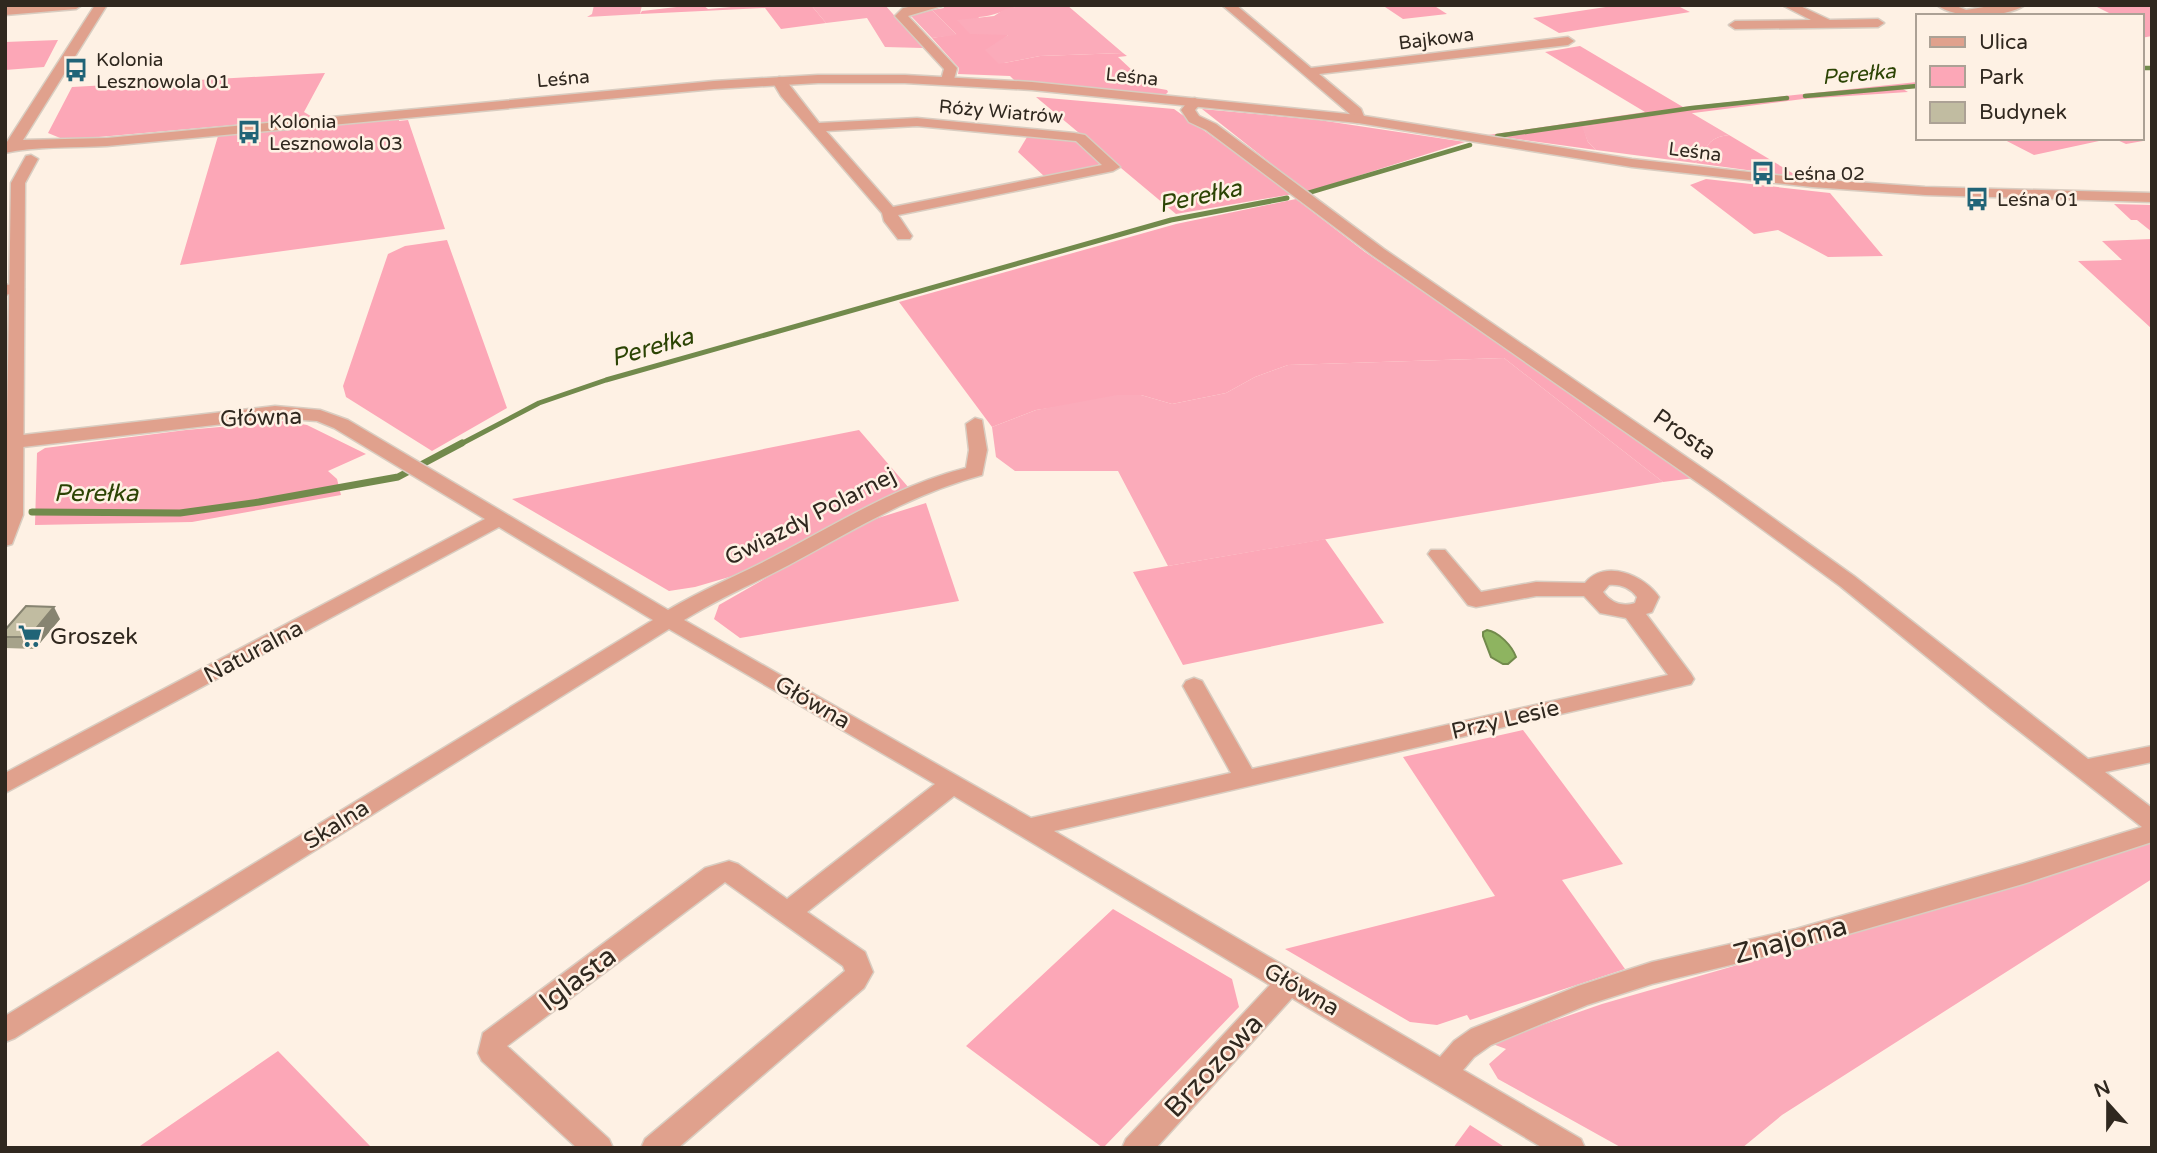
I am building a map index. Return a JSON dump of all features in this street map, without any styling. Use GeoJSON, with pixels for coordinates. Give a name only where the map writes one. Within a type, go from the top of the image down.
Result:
{"type":"FeatureCollection","features":[{"type":"Feature","properties":{"kind":"street"},"geometry":{"type":"LineString","coordinates":[[5,11],[76,5]]}},
{"type":"Feature","properties":{"kind":"street"},"geometry":{"type":"LineString","coordinates":[[18,183],[10,174],[8,155],[21,129],[28,123],[101,5]]}},
{"type":"Feature","properties":{"kind":"street"},"geometry":{"type":"LineString","coordinates":[[1228,5],[1356,112],[1359,119]]}},
{"type":"Feature","properties":{"kind":"street"},"geometry":{"type":"LineString","coordinates":[[1788,5],[1829,24]]}},
{"type":"Feature","properties":{"kind":"street"},"geometry":{"type":"LineString","coordinates":[[1943,5],[1965,14]]}},
{"type":"Feature","properties":{"kind":"street"},"geometry":{"type":"LineString","coordinates":[[1972,14],[2019,5]]}},
{"type":"Feature","properties":{"kind":"street"},"geometry":{"type":"LineString","coordinates":[[936,6],[906,11],[901,16],[951,68],[948,80]]}},
{"type":"Feature","properties":{"kind":"street"},"geometry":{"type":"LineString","coordinates":[[1735,25],[1878,23]]}},
{"type":"Feature","properties":{"kind":"street","name":"Bajkowa"},"geometry":{"type":"LineString","coordinates":[[1307,72],[1569,41]]}},
{"type":"Feature","properties":{"kind":"street","name":"Leśna"},"geometry":{"type":"LineString","coordinates":[[8,155],[107,142],[605,94],[779,81],[862,78],[948,80],[1359,119],[1621,161],[1812,183],[1925,191],[2152,198]]}},
{"type":"Feature","properties":{"kind":"street"},"geometry":{"type":"LineString","coordinates":[[779,81],[786,93],[890,212],[892,221],[904,236]]}},
{"type":"Feature","properties":{"kind":"street","name":"Prosta"},"geometry":{"type":"LineString","coordinates":[[1195,102],[1188,110],[1194,119],[1211,127],[1378,252],[1717,486],[1857,589],[1999,704],[2152,821]]}},
{"type":"Feature","properties":{"kind":"street","name":"Róży Wiatrów"},"geometry":{"type":"LineString","coordinates":[[816,127],[917,122],[1074,137],[1080,138],[1112,167],[890,212]]}},
{"type":"Feature","properties":{"kind":"street"},"geometry":{"type":"LineString","coordinates":[[5,540],[13,515],[10,289],[18,183],[38,150],[28,123]]}},
{"type":"Feature","properties":{"kind":"street","name":"Główna"},"geometry":{"type":"LineString","coordinates":[[14,442],[287,412],[331,420],[424,472],[667,619],[1029,828],[1570,1148]]}},
{"type":"Feature","properties":{"kind":"street","name":"Gwiazdy Polarnej"},"geometry":{"type":"LineString","coordinates":[[667,619],[715,591],[746,580],[873,508],[909,492],[975,471],[978,450],[975,424]]}},
{"type":"Feature","properties":{"kind":"street","name":"Naturalna"},"geometry":{"type":"LineString","coordinates":[[5,783],[501,518]]}},
{"type":"Feature","properties":{"kind":"street"},"geometry":{"type":"LineString","coordinates":[[1438,554],[1476,600],[1536,590],[1592,590]]}},
{"type":"Feature","properties":{"kind":"street"},"geometry":{"type":"LineString","coordinates":[[1613,578],[1639,585],[1648,597],[1648,602],[1633,612],[1619,611],[1600,604],[1594,598],[1592,590],[1597,582],[1613,578]]}},
{"type":"Feature","properties":{"kind":"street","name":"Przy Lesie"},"geometry":{"type":"LineString","coordinates":[[1029,828],[1683,679],[1633,612]]}},
{"type":"Feature","properties":{"kind":"street","name":"Skalna"},"geometry":{"type":"LineString","coordinates":[[5,1030],[667,619]]}},
{"type":"Feature","properties":{"kind":"street"},"geometry":{"type":"LineString","coordinates":[[1194,686],[1245,777]]}},
{"type":"Feature","properties":{"kind":"street"},"geometry":{"type":"LineString","coordinates":[[2086,768],[2152,754]]}},
{"type":"Feature","properties":{"kind":"street"},"geometry":{"type":"LineString","coordinates":[[790,911],[952,784]]}},
{"type":"Feature","properties":{"kind":"street","name":"Znajoma"},"geometry":{"type":"LineString","coordinates":[[1444,1072],[1464,1049],[1481,1037],[1578,997],[1652,973],[1796,939],[2009,878],[2152,833]]}},
{"type":"Feature","properties":{"kind":"street","name":"Iglasta"},"geometry":{"type":"LineString","coordinates":[[598,1148],[492,1053],[493,1041],[715,875],[729,871],[790,911],[855,960],[859,972],[854,980],[656,1148]]}},
{"type":"Feature","properties":{"kind":"street","name":"Brzozowa"},"geometry":{"type":"LineString","coordinates":[[1137,1148],[1290,982]]}},
{"type":"Feature","properties":{"kind":"green space"},"geometry":{"type":"Polygon","coordinates":[[[703,5],[708,9],[754,5],[811,5],[826,23],[781,29],[765,8],[640,14],[642,11],[703,5]]]}},
{"type":"Feature","properties":{"kind":"green space"},"geometry":{"type":"Polygon","coordinates":[[[942,5],[1025,5],[979,17],[970,34],[1008,35],[1000,42],[1004,63],[1040,56],[1123,53],[1127,56],[1118,57],[1150,87],[1168,92],[1165,95],[1014,80],[1010,76],[958,74],[959,68],[932,38],[956,34],[932,10],[944,8],[942,5]]]}},
{"type":"Feature","properties":{"kind":"green space"},"geometry":{"type":"Polygon","coordinates":[[[1382,5],[1433,5],[1447,14],[1403,19],[1382,5]]]}},
{"type":"Feature","properties":{"kind":"green space"},"geometry":{"type":"Polygon","coordinates":[[[1619,5],[1676,5],[1690,12],[1559,33],[1533,18],[1619,5]]]}},
{"type":"Feature","properties":{"kind":"green space"},"geometry":{"type":"Polygon","coordinates":[[[2093,5],[2152,5],[2152,36],[2143,38],[2143,14],[2111,14],[2093,5]]]}},
{"type":"Feature","properties":{"kind":"green space"},"geometry":{"type":"Polygon","coordinates":[[[58,40],[44,67],[5,70],[5,42],[58,40]]]}},
{"type":"Feature","properties":{"kind":"green space"},"geometry":{"type":"Polygon","coordinates":[[[1580,46],[1683,107],[1916,82],[1916,87],[1903,89],[1908,92],[1803,99],[1583,127],[1588,142],[1596,150],[1488,135],[1645,112],[1545,52],[1580,46]]]}},
{"type":"Feature","properties":{"kind":"green space"},"geometry":{"type":"Polygon","coordinates":[[[325,73],[304,112],[314,118],[65,140],[48,133],[72,87],[325,73]]]}},
{"type":"Feature","properties":{"kind":"green space"},"geometry":{"type":"Polygon","coordinates":[[[1036,97],[1174,109],[1293,194],[1176,214],[1036,97]]]}},
{"type":"Feature","properties":{"kind":"green space"},"geometry":{"type":"Polygon","coordinates":[[[1202,109],[1319,120],[1465,142],[1307,192],[1202,109]]]}},
{"type":"Feature","properties":{"kind":"green space"},"geometry":{"type":"Polygon","coordinates":[[[399,118],[399,121],[408,120],[445,229],[180,265],[218,136],[399,118]]]}},
{"type":"Feature","properties":{"kind":"green space"},"geometry":{"type":"Polygon","coordinates":[[[1729,135],[1799,177],[1695,163],[1704,159],[1711,142],[1718,137],[1729,135]]]}},
{"type":"Feature","properties":{"kind":"green space"},"geometry":{"type":"Polygon","coordinates":[[[1027,137],[1078,141],[1101,161],[1097,167],[1045,177],[1018,152],[1027,137]]]}},
{"type":"Feature","properties":{"kind":"green space"},"geometry":{"type":"Polygon","coordinates":[[[2005,140],[2104,140],[2034,155],[2005,140]]]}},
{"type":"Feature","properties":{"kind":"green space"},"geometry":{"type":"Polygon","coordinates":[[[2117,140],[2143,141],[2126,144],[2117,140]]]}},
{"type":"Feature","properties":{"kind":"green space"},"geometry":{"type":"Polygon","coordinates":[[[1706,179],[1830,193],[1883,256],[1828,257],[1778,230],[1754,234],[1690,185],[1706,179]]]}},
{"type":"Feature","properties":{"kind":"green space"},"geometry":{"type":"Polygon","coordinates":[[[1296,199],[1365,252],[1695,478],[1663,482],[1504,358],[1288,365],[1255,377],[1226,393],[1172,404],[1141,395],[1036,410],[992,427],[899,302],[1176,224],[1296,199]]]}},
{"type":"Feature","properties":{"kind":"green space"},"geometry":{"type":"Polygon","coordinates":[[[2114,204],[2152,205],[2152,232],[2137,220],[2131,220],[2114,204]]]}},
{"type":"Feature","properties":{"kind":"green space"},"geometry":{"type":"Polygon","coordinates":[[[2152,239],[2152,329],[2078,261],[2122,260],[2102,241],[2152,239]]]}},
{"type":"Feature","properties":{"kind":"green space"},"geometry":{"type":"Polygon","coordinates":[[[447,240],[507,408],[432,451],[346,397],[343,386],[388,254],[405,246],[447,240]]]}},
{"type":"Feature","properties":{"kind":"green space"},"geometry":{"type":"Polygon","coordinates":[[[285,421],[307,425],[366,454],[328,471],[337,479],[341,495],[192,522],[35,525],[37,453],[45,448],[186,430],[285,421]]]}},
{"type":"Feature","properties":{"kind":"green space"},"geometry":{"type":"Polygon","coordinates":[[[859,430],[909,488],[743,573],[695,587],[669,591],[512,499],[859,430]]]}},
{"type":"Feature","properties":{"kind":"green space"},"geometry":{"type":"Polygon","coordinates":[[[926,503],[959,601],[740,638],[714,619],[719,605],[862,523],[926,503]]]}},
{"type":"Feature","properties":{"kind":"green space"},"geometry":{"type":"Polygon","coordinates":[[[1325,539],[1384,623],[1183,665],[1133,572],[1325,539]]]}},
{"type":"Feature","properties":{"kind":"green space"},"geometry":{"type":"Polygon","coordinates":[[[1523,730],[1623,864],[1562,880],[1625,969],[1470,1020],[1467,1015],[1437,1025],[1410,1022],[1285,949],[1495,896],[1403,757],[1523,730]]]}},
{"type":"Feature","properties":{"kind":"green space"},"geometry":{"type":"Polygon","coordinates":[[[1113,909],[1232,979],[1239,1007],[1103,1148],[966,1046],[1113,909]]]}},
{"type":"Feature","properties":{"kind":"green space"},"geometry":{"type":"Polygon","coordinates":[[[278,1051],[372,1148],[137,1148],[278,1051]]]}},
{"type":"Feature","properties":{"kind":"green space"},"geometry":{"type":"Polygon","coordinates":[[[1470,1125],[1506,1148],[1453,1148],[1470,1125]]]}},
{"type":"Feature","properties":{"kind":"shaded area"},"geometry":{"type":"Polygon","coordinates":[[[594,5],[642,5],[640,14],[587,17],[592,14],[594,5]]]}},
{"type":"Feature","properties":{"kind":"shaded area"},"geometry":{"type":"Polygon","coordinates":[[[811,5],[885,5],[923,48],[885,47],[867,18],[826,23],[811,5]]]}},
{"type":"Feature","properties":{"kind":"shaded area"},"geometry":{"type":"Polygon","coordinates":[[[1025,5],[1067,5],[1123,53],[1040,56],[999,64],[985,50],[1008,35],[970,34],[957,20],[994,16],[1005,9],[1025,5]]]}},
{"type":"Feature","properties":{"kind":"shaded area"},"geometry":{"type":"Polygon","coordinates":[[[932,10],[957,35],[932,38],[911,16],[932,10]]]}},
{"type":"Feature","properties":{"kind":"shaded area"},"geometry":{"type":"Polygon","coordinates":[[[1690,112],[1729,135],[1718,137],[1711,142],[1704,159],[1695,163],[1596,150],[1588,142],[1582,127],[1690,112]]]}},
{"type":"Feature","properties":{"kind":"shaded area"},"geometry":{"type":"Polygon","coordinates":[[[1504,358],[1663,482],[1168,566],[1118,471],[1015,471],[996,457],[992,427],[1036,410],[1117,395],[1141,395],[1172,404],[1226,393],[1255,377],[1288,365],[1504,358]]]}},
{"type":"Feature","properties":{"kind":"shaded area"},"geometry":{"type":"Polygon","coordinates":[[[1487,630],[1504,640],[1511,648],[1516,657],[1508,664],[1491,657],[1483,636],[1483,632],[1487,630]]]}},
{"type":"Feature","properties":{"kind":"shaded area"},"geometry":{"type":"Polygon","coordinates":[[[2152,837],[2152,879],[1782,1115],[1742,1148],[1622,1148],[1498,1079],[1489,1064],[1506,1049],[1490,1043],[1602,1004],[1949,904],[2152,837]]]}},
{"type":"Feature","properties":{"kind":"building"},"geometry":{"type":"Polygon","coordinates":[[[26,606],[54,607],[29,637],[5,637],[5,630],[26,606]]]}},
{"type":"Feature","properties":{"kind":"waterway","name":"Perełka"},"geometry":{"type":"LineString","coordinates":[[2143,68],[2152,68]]}},
{"type":"Feature","properties":{"kind":"waterway","name":"Perełka"},"geometry":{"type":"LineString","coordinates":[[1805,96],[1916,86]]}},
{"type":"Feature","properties":{"kind":"waterway","name":"Perełka"},"geometry":{"type":"LineString","coordinates":[[1497,136],[1692,108],[1787,98]]}},
{"type":"Feature","properties":{"kind":"waterway","name":"Perełka"},"geometry":{"type":"LineString","coordinates":[[1308,193],[1470,145]]}},
{"type":"Feature","properties":{"kind":"waterway","name":"Perełka"},"geometry":{"type":"LineString","coordinates":[[459,445],[539,403],[606,380],[1171,220],[1287,198]]}},
{"type":"Feature","properties":{"kind":"waterway","name":"Perełka"},"geometry":{"type":"LineString","coordinates":[[32,512],[180,513],[259,502],[398,477],[462,443]]}},
{"type":"Feature","properties":{"kind":"place","name":"Kolonia Lesznowola 01"},"geometry":{"type":"Point","coordinates":[76,70]}},
{"type":"Feature","properties":{"kind":"place","name":"Kolonia Lesznowola 03"},"geometry":{"type":"Point","coordinates":[249,132]}},
{"type":"Feature","properties":{"kind":"place","name":"Leśna 02"},"geometry":{"type":"Point","coordinates":[1763,173]}},
{"type":"Feature","properties":{"kind":"place","name":"Leśna 01"},"geometry":{"type":"Point","coordinates":[1977,199]}},
{"type":"Feature","properties":{"kind":"place","name":"Groszek"},"geometry":{"type":"Point","coordinates":[30,636]}}]}
